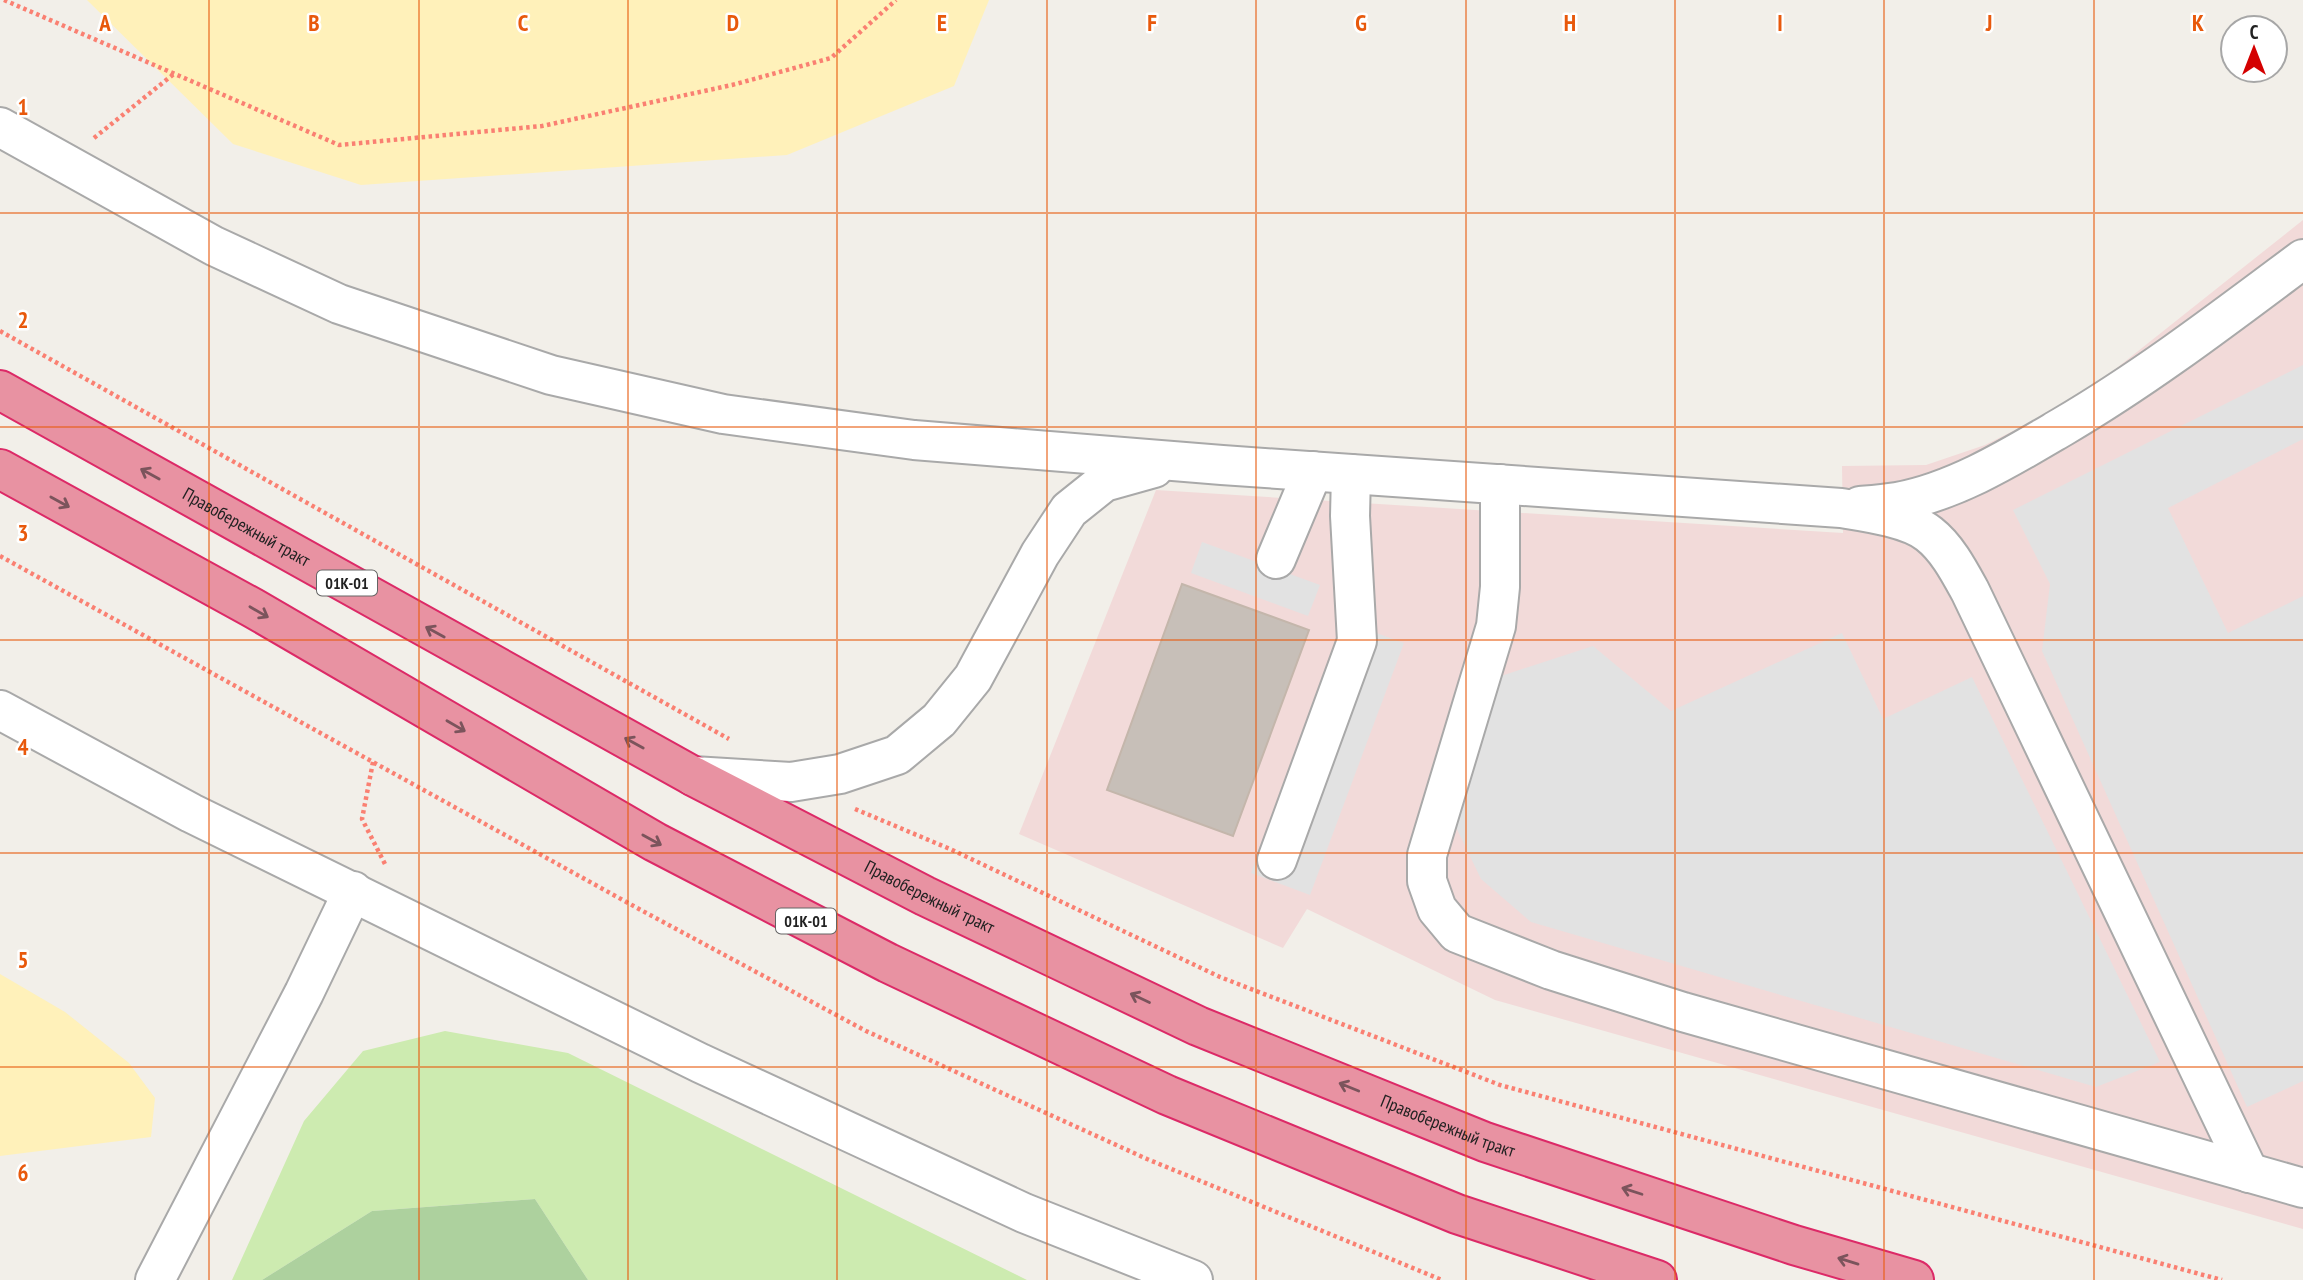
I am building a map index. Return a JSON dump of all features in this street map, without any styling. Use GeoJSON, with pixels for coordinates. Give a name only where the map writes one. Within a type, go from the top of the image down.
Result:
{"type":"FeatureCollection","features":[{"type":"Feature","properties":{"kind":"highway","name":"Правобережный тракт"},"geometry":{"type":"LineString","coordinates":[[0,390],[693,776],[925,896],[1198,1026],[1485,1142],[1794,1245],[1914,1280]]}},
{"type":"Feature","properties":{"kind":"highway","name":"01К-01"},"geometry":{"type":"LineString","coordinates":[[0,469],[253,608],[655,842],[888,963],[1167,1095],[1457,1214],[1657,1280]]}},
{"type":"Feature","properties":{"kind":"street"},"geometry":{"type":"LineString","coordinates":[[0,127],[214,246],[339,304],[551,375],[723,414],[901,438],[1222,465],[1841,508],[1884,514],[1928,533],[1952,560],[1986,623],[2249,1173]]}},
{"type":"Feature","properties":{"kind":"street"},"geometry":{"type":"LineString","coordinates":[[1841,508],[1898,502],[1947,487],[2008,459],[2180,352],[2303,259]]}},
{"type":"Feature","properties":{"kind":"street"},"geometry":{"type":"LineString","coordinates":[[693,776],[791,782],[840,774],[897,755],[939,720],[973,678],[1040,554],[1069,510],[1104,482],[1147,468],[1222,465]]}},
{"type":"Feature","properties":{"kind":"street"},"geometry":{"type":"LineString","coordinates":[[1276,559],[1313,471]]}},
{"type":"Feature","properties":{"kind":"street"},"geometry":{"type":"LineString","coordinates":[[1277,860],[1357,641],[1350,516],[1351,474]]}},
{"type":"Feature","properties":{"kind":"street"},"geometry":{"type":"LineString","coordinates":[[1500,484],[1500,587],[1496,626],[1427,855],[1427,881],[1437,909],[1457,933],[1551,970],[1683,1012],[2303,1188]]}},
{"type":"Feature","properties":{"kind":"street"},"geometry":{"type":"LineString","coordinates":[[0,710],[191,813],[700,1063],[1024,1213],[1193,1280]]}},
{"type":"Feature","properties":{"kind":"street"},"geometry":{"type":"LineString","coordinates":[[155,1280],[304,993],[353,891]]}},
{"type":"Feature","properties":{"kind":"path"},"geometry":{"type":"LineString","coordinates":[[4,0],[339,145],[542,126],[732,85],[831,58],[896,0]]}},
{"type":"Feature","properties":{"kind":"path"},"geometry":{"type":"LineString","coordinates":[[64,163],[175,73]]}},
{"type":"Feature","properties":{"kind":"path"},"geometry":{"type":"LineString","coordinates":[[0,331],[736,744]]}},
{"type":"Feature","properties":{"kind":"path"},"geometry":{"type":"LineString","coordinates":[[0,556],[866,1031],[1147,1159],[1442,1280]]}},
{"type":"Feature","properties":{"kind":"path"},"geometry":{"type":"LineString","coordinates":[[373,762],[362,820],[415,923]]}},
{"type":"Feature","properties":{"kind":"path"},"geometry":{"type":"LineString","coordinates":[[852,808],[950,849],[1220,977],[1500,1085],[2222,1280]]}},
{"type":"Feature","properties":{"kind":"shaded area"},"geometry":{"type":"Polygon","coordinates":[[[2303,220],[2303,1229],[1495,1000],[1307,909],[1283,948],[1019,834],[1156,490],[1843,533],[1842,466],[1926,465],[1985,445],[2079,398],[2303,220]]]}},
{"type":"Feature","properties":{"kind":"shaded area"},"geometry":{"type":"Polygon","coordinates":[[[2303,365],[2303,439],[2168,508],[2228,633],[2303,596],[2303,1081],[2247,1107],[2042,651],[2050,584],[2013,510],[2303,365]]]}},
{"type":"Feature","properties":{"kind":"shaded area"},"geometry":{"type":"Polygon","coordinates":[[[1202,542],[1320,585],[1308,616],[1191,573],[1202,542]]]}},
{"type":"Feature","properties":{"kind":"shaded area"},"geometry":{"type":"Polygon","coordinates":[[[1343,621],[1404,643],[1310,895],[1251,873],[1343,621]]]}},
{"type":"Feature","properties":{"kind":"shaded area"},"geometry":{"type":"Polygon","coordinates":[[[1842,633],[1883,719],[1972,677],[2160,1062],[2096,1087],[1531,922],[1481,879],[1454,823],[1498,677],[1593,646],[1671,711],[1842,633]]]}},
{"type":"Feature","properties":{"kind":"green space"},"geometry":{"type":"Polygon","coordinates":[[[445,1031],[568,1053],[1027,1280],[588,1280],[535,1199],[372,1211],[262,1280],[232,1280],[304,1121],[363,1051],[445,1031]]]}},
{"type":"Feature","properties":{"kind":"green space"},"geometry":{"type":"Polygon","coordinates":[[[535,1199],[588,1280],[262,1280],[372,1211],[535,1199]]]}},
{"type":"Feature","properties":{"kind":"sand"},"geometry":{"type":"Polygon","coordinates":[[[87,0],[989,0],[954,86],[787,155],[361,185],[233,144],[87,0]]]}},
{"type":"Feature","properties":{"kind":"sand"},"geometry":{"type":"Polygon","coordinates":[[[0,974],[65,1012],[129,1063],[155,1098],[151,1137],[0,1156],[0,974]]]}},
{"type":"Feature","properties":{"kind":"building"},"geometry":{"type":"Polygon","coordinates":[[[1182,584],[1309,630],[1233,836],[1107,790],[1182,584]]]}}]}
